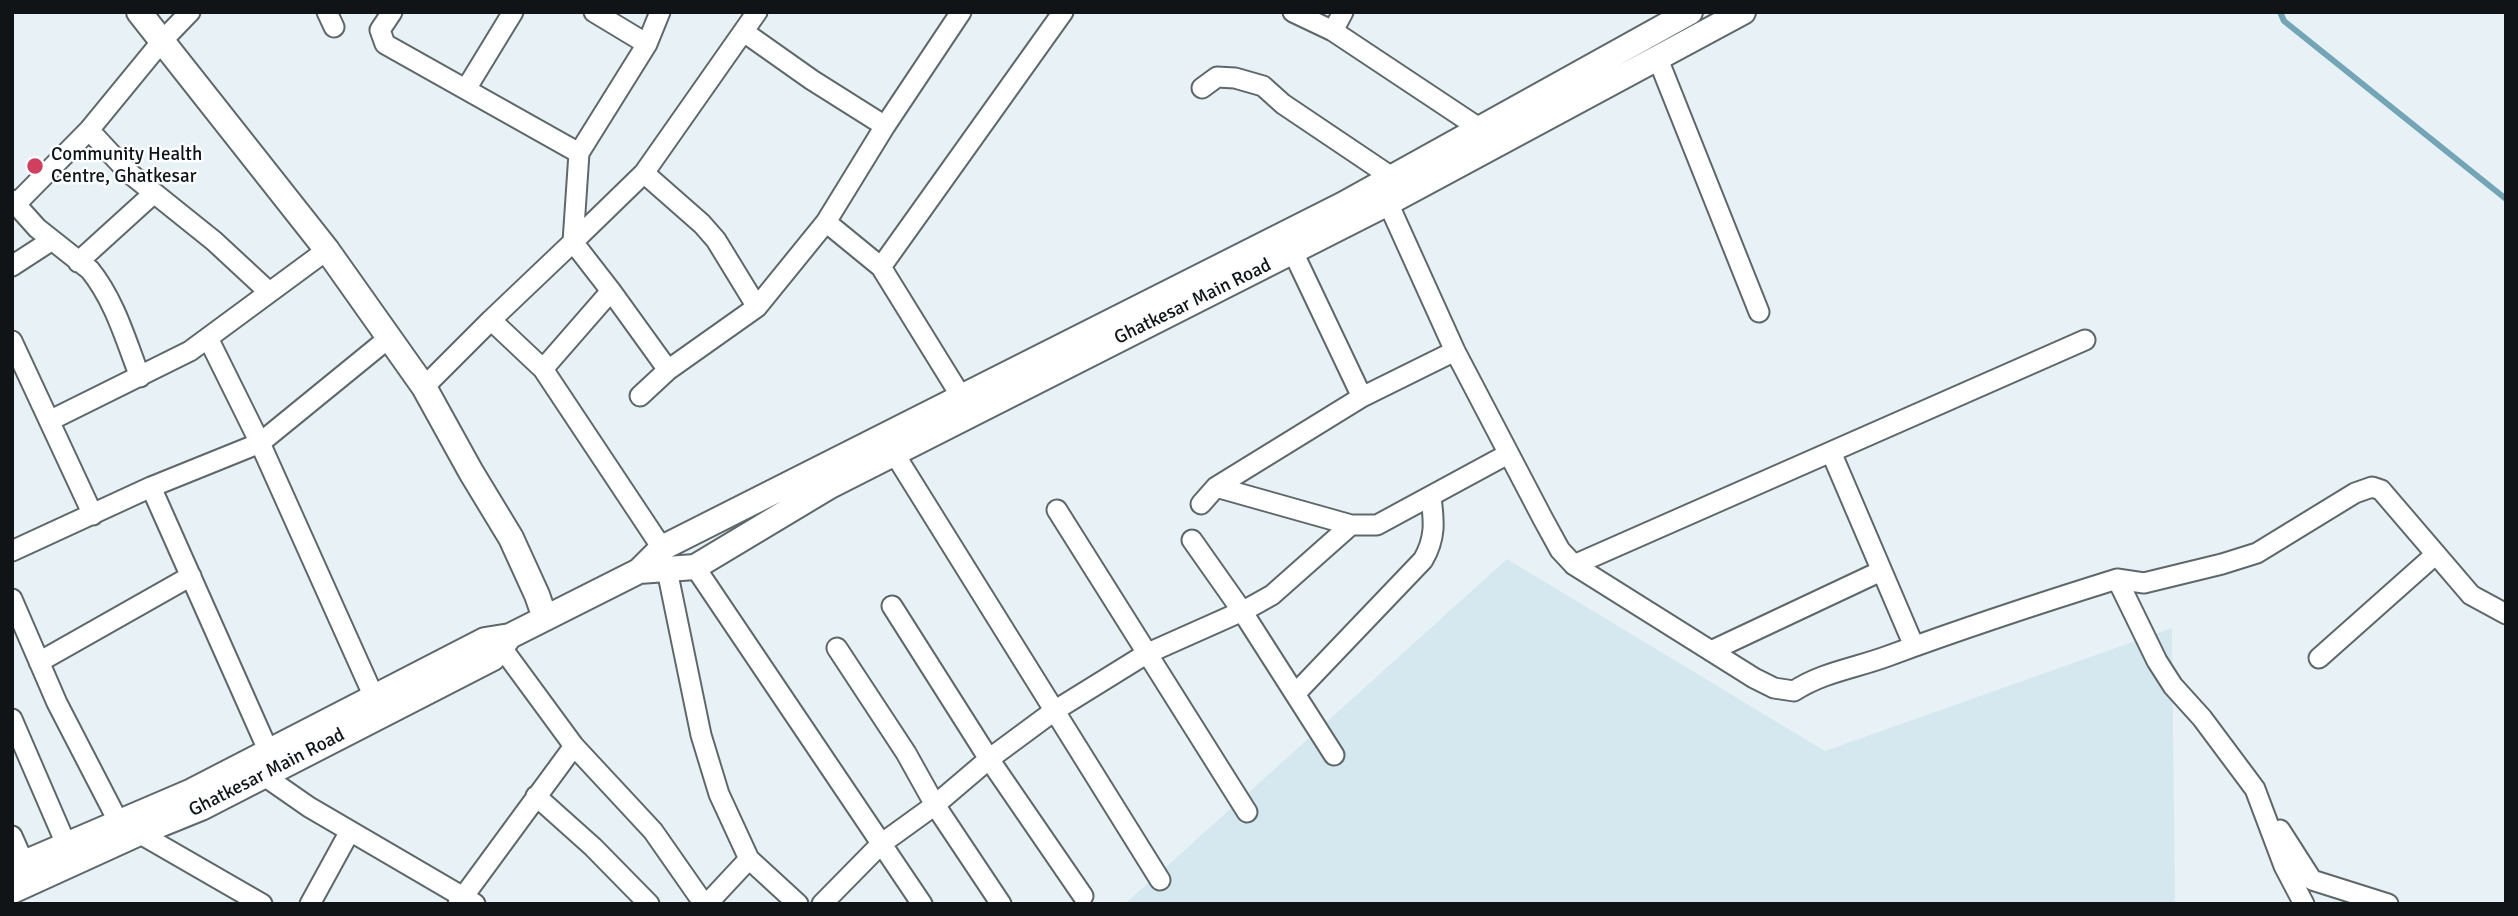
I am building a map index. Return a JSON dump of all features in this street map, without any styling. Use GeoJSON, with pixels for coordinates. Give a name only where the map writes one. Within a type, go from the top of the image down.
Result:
{"type":"FeatureCollection","features":[{"type":"Feature","properties":{"kind":"main road"},"geometry":{"type":"LineString","coordinates":[[139,12],[327,250],[424,387],[511,538],[545,618]]}},
{"type":"Feature","properties":{"kind":"main road","name":"Ghatkesar Main Road"},"geometry":{"type":"LineString","coordinates":[[664,559],[695,567],[830,486],[894,453],[966,407],[1669,28],[1690,12]]}},
{"type":"Feature","properties":{"kind":"main road","name":"Ghatkesar Main Road"},"geometry":{"type":"LineString","coordinates":[[1669,28],[1743,12]]}},
{"type":"Feature","properties":{"kind":"main road","name":"Ghatkesar Main Road"},"geometry":{"type":"LineString","coordinates":[[18,865],[66,844],[201,808],[493,658],[506,642],[545,618],[639,570],[966,407],[1293,252],[1388,203],[1658,59],[1669,28]]}},
{"type":"Feature","properties":{"kind":"main road","name":"Ghatkesar Main Road"},"geometry":{"type":"LineString","coordinates":[[12,891],[192,790],[485,640],[506,642]]}},
{"type":"Feature","properties":{"kind":"street"},"geometry":{"type":"LineString","coordinates":[[140,377],[106,292],[90,271],[37,228],[14,202],[89,130],[162,41],[190,12]]}},
{"type":"Feature","properties":{"kind":"street"},"geometry":{"type":"LineString","coordinates":[[392,12],[380,30],[385,44],[579,153]]}},
{"type":"Feature","properties":{"kind":"street"},"geometry":{"type":"LineString","coordinates":[[466,89],[513,12]]}},
{"type":"Feature","properties":{"kind":"street"},"geometry":{"type":"LineString","coordinates":[[594,12],[647,44]]}},
{"type":"Feature","properties":{"kind":"street"},"geometry":{"type":"LineString","coordinates":[[660,12],[647,44],[579,153],[573,243],[668,370]]}},
{"type":"Feature","properties":{"kind":"street"},"geometry":{"type":"LineString","coordinates":[[424,387],[644,173],[757,12]]}},
{"type":"Feature","properties":{"kind":"street"},"geometry":{"type":"LineString","coordinates":[[640,396],[668,370],[757,307],[826,222],[885,126],[961,12]]}},
{"type":"Feature","properties":{"kind":"street"},"geometry":{"type":"LineString","coordinates":[[881,267],[1063,12]]}},
{"type":"Feature","properties":{"kind":"street"},"geometry":{"type":"LineString","coordinates":[[1293,12],[1333,31],[1482,130]]}},
{"type":"Feature","properties":{"kind":"street"},"geometry":{"type":"LineString","coordinates":[[1333,31],[1343,12]]}},
{"type":"Feature","properties":{"kind":"street"},"geometry":{"type":"LineString","coordinates":[[744,32],[885,126]]}},
{"type":"Feature","properties":{"kind":"street"},"geometry":{"type":"LineString","coordinates":[[1658,59],[1759,312]]}},
{"type":"Feature","properties":{"kind":"street"},"geometry":{"type":"LineString","coordinates":[[1202,88],[1217,77],[1235,78],[1263,86],[1283,104],[1393,178]]}},
{"type":"Feature","properties":{"kind":"street"},"geometry":{"type":"LineString","coordinates":[[89,130],[128,172],[214,241],[269,292]]}},
{"type":"Feature","properties":{"kind":"street"},"geometry":{"type":"LineString","coordinates":[[644,173],[702,224],[716,240],[757,307]]}},
{"type":"Feature","properties":{"kind":"street"},"geometry":{"type":"LineString","coordinates":[[78,262],[154,193]]}},
{"type":"Feature","properties":{"kind":"street"},"geometry":{"type":"LineString","coordinates":[[1388,203],[1455,351],[1560,550],[1574,565],[1774,688],[1794,691],[1811,680],[1961,628],[2117,579],[2144,583],[2258,553],[2355,493],[2372,487],[2381,490],[2471,595],[2506,614]]}},
{"type":"Feature","properties":{"kind":"street"},"geometry":{"type":"LineString","coordinates":[[826,222],[881,267],[966,407]]}},
{"type":"Feature","properties":{"kind":"street"},"geometry":{"type":"LineString","coordinates":[[12,266],[51,240]]}},
{"type":"Feature","properties":{"kind":"street"},"geometry":{"type":"LineString","coordinates":[[51,420],[190,351],[327,250]]}},
{"type":"Feature","properties":{"kind":"street"},"geometry":{"type":"LineString","coordinates":[[1293,252],[1362,397]]}},
{"type":"Feature","properties":{"kind":"street"},"geometry":{"type":"LineString","coordinates":[[543,369],[611,291]]}},
{"type":"Feature","properties":{"kind":"street"},"geometry":{"type":"LineString","coordinates":[[491,320],[543,369],[664,559],[701,735],[719,794],[750,859],[798,904]]}},
{"type":"Feature","properties":{"kind":"street"},"geometry":{"type":"LineString","coordinates":[[12,551],[151,487],[260,443],[390,337]]}},
{"type":"Feature","properties":{"kind":"street"},"geometry":{"type":"LineString","coordinates":[[208,338],[260,443],[374,697]]}},
{"type":"Feature","properties":{"kind":"street"},"geometry":{"type":"LineString","coordinates":[[1574,565],[2085,340]]}},
{"type":"Feature","properties":{"kind":"street"},"geometry":{"type":"LineString","coordinates":[[12,341],[93,515]]}},
{"type":"Feature","properties":{"kind":"street"},"geometry":{"type":"LineString","coordinates":[[1201,504],[1216,487],[1362,397],[1455,351]]}},
{"type":"Feature","properties":{"kind":"street"},"geometry":{"type":"LineString","coordinates":[[1831,452],[1914,646]]}},
{"type":"Feature","properties":{"kind":"street"},"geometry":{"type":"LineString","coordinates":[[894,453],[1160,880]]}},
{"type":"Feature","properties":{"kind":"street"},"geometry":{"type":"LineString","coordinates":[[1216,487],[1351,525],[1377,526],[1508,454]]}},
{"type":"Feature","properties":{"kind":"street"},"geometry":{"type":"LineString","coordinates":[[151,487],[268,750]]}},
{"type":"Feature","properties":{"kind":"street"},"geometry":{"type":"LineString","coordinates":[[1295,694],[1423,560],[1433,540],[1435,525],[1431,497]]}},
{"type":"Feature","properties":{"kind":"street"},"geometry":{"type":"LineString","coordinates":[[1057,510],[1247,812]]}},
{"type":"Feature","properties":{"kind":"street"},"geometry":{"type":"LineString","coordinates":[[822,904],[881,844],[1054,711],[1146,654],[1272,595],[1351,525]]}},
{"type":"Feature","properties":{"kind":"street"},"geometry":{"type":"LineString","coordinates":[[1192,540],[1242,611],[1334,755]]}},
{"type":"Feature","properties":{"kind":"street"},"geometry":{"type":"LineString","coordinates":[[2319,659],[2436,555]]}},
{"type":"Feature","properties":{"kind":"street"},"geometry":{"type":"LineString","coordinates":[[695,567],[922,904]]}},
{"type":"Feature","properties":{"kind":"street"},"geometry":{"type":"LineString","coordinates":[[1711,651],[1881,571]]}},
{"type":"Feature","properties":{"kind":"street"},"geometry":{"type":"LineString","coordinates":[[39,662],[191,576]]}},
{"type":"Feature","properties":{"kind":"street"},"geometry":{"type":"LineString","coordinates":[[2117,579],[2157,661],[2173,686],[2202,718],[2255,789],[2306,873],[2312,880],[2388,904]]}},
{"type":"Feature","properties":{"kind":"street"},"geometry":{"type":"LineString","coordinates":[[12,599],[57,703],[127,827],[238,897],[261,904]]}},
{"type":"Feature","properties":{"kind":"street"},"geometry":{"type":"LineString","coordinates":[[892,606],[989,759],[1083,896]]}},
{"type":"Feature","properties":{"kind":"street"},"geometry":{"type":"LineString","coordinates":[[506,642],[575,746],[653,831],[706,904],[750,859]]}},
{"type":"Feature","properties":{"kind":"street"},"geometry":{"type":"LineString","coordinates":[[837,648],[906,753],[935,805],[1001,904]]}},
{"type":"Feature","properties":{"kind":"street"},"geometry":{"type":"LineString","coordinates":[[12,719],[66,844]]}},
{"type":"Feature","properties":{"kind":"street"},"geometry":{"type":"LineString","coordinates":[[263,775],[465,901],[536,796],[575,746]]}},
{"type":"Feature","properties":{"kind":"street"},"geometry":{"type":"LineString","coordinates":[[2255,789],[2284,866],[2304,904]]}},
{"type":"Feature","properties":{"kind":"street"},"geometry":{"type":"LineString","coordinates":[[536,796],[593,847],[649,904]]}},
{"type":"Feature","properties":{"kind":"street"},"geometry":{"type":"LineString","coordinates":[[310,904],[350,831]]}},
{"type":"Feature","properties":{"kind":"street"},"geometry":{"type":"LineString","coordinates":[[12,836],[18,865]]}},
{"type":"Feature","properties":{"kind":"shaded area"},"geometry":{"type":"Polygon","coordinates":[[[1507,559],[1825,751],[2172,628],[2175,904],[1125,904],[1507,559]]]}},
{"type":"Feature","properties":{"kind":"waterway"},"geometry":{"type":"LineString","coordinates":[[2280,12],[2284,21],[2506,199]]}},
{"type":"Feature","properties":{"kind":"place","name":"Community Health Centre, Ghatkesar"},"geometry":{"type":"Point","coordinates":[35,166]}}]}
